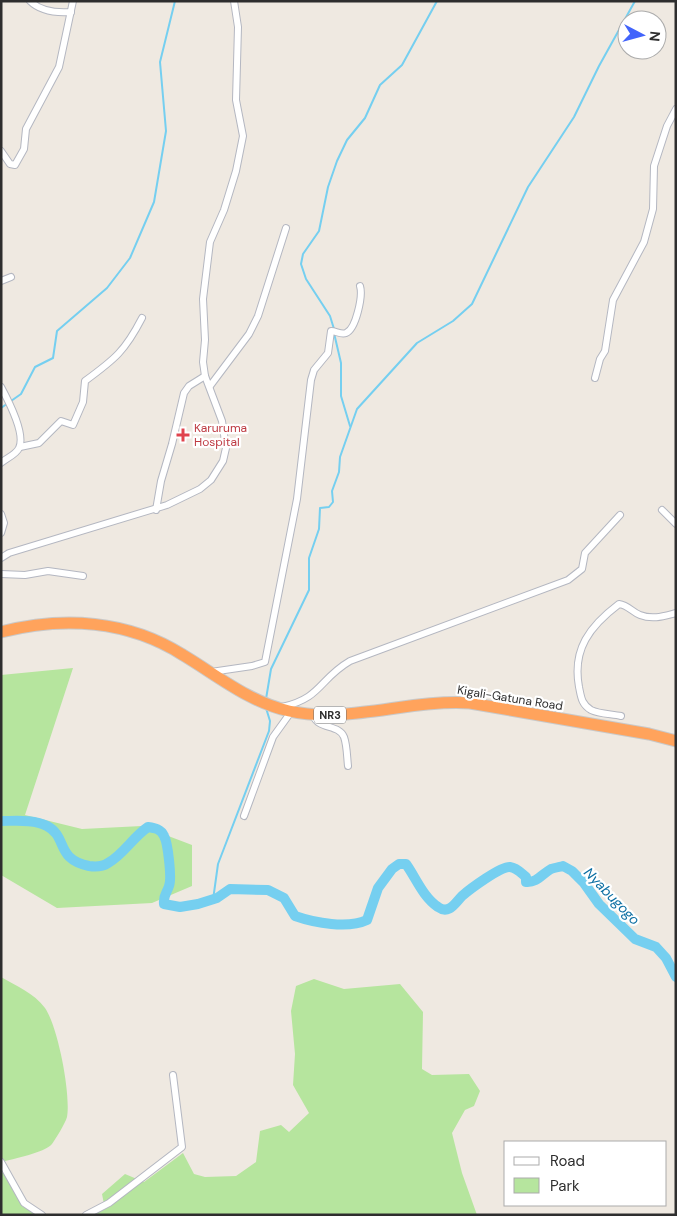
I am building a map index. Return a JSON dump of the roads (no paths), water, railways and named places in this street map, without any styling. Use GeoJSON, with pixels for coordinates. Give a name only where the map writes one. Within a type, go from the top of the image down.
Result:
{"type":"FeatureCollection","features":[{"type":"Feature","properties":{"kind":"highway","name":"Kigali-Gatuna Road"},"geometry":{"type":"LineString","coordinates":[[1,632],[24,626],[59,622],[81,622],[109,627],[169,646],[254,700],[291,712],[354,714],[404,705],[446,702],[470,703],[637,732],[676,742]]}},
{"type":"Feature","properties":{"kind":"street"},"geometry":{"type":"LineString","coordinates":[[30,1],[37,6],[59,13],[71,12]]}},
{"type":"Feature","properties":{"kind":"street"},"geometry":{"type":"LineString","coordinates":[[1,151],[10,164],[15,164],[24,149],[26,129],[59,67],[73,1]]}},
{"type":"Feature","properties":{"kind":"street"},"geometry":{"type":"LineString","coordinates":[[1,558],[9,552],[156,510],[200,489],[211,480],[224,461],[224,434],[210,386],[205,376],[203,362],[205,340],[203,299],[208,253],[236,170],[243,136],[236,100],[238,37],[234,1]]}},
{"type":"Feature","properties":{"kind":"street"},"geometry":{"type":"LineString","coordinates":[[595,378],[600,359],[605,351],[613,300],[644,242],[653,209],[654,166],[667,126],[676,110]]}},
{"type":"Feature","properties":{"kind":"street"},"geometry":{"type":"LineString","coordinates":[[210,386],[249,334],[258,316],[286,228]]}},
{"type":"Feature","properties":{"kind":"street"},"geometry":{"type":"LineString","coordinates":[[1,281],[11,277]]}},
{"type":"Feature","properties":{"kind":"street"},"geometry":{"type":"LineString","coordinates":[[211,672],[252,666],[265,662],[297,499],[312,375],[328,353],[331,332],[347,333],[353,325],[362,295],[360,286]]}},
{"type":"Feature","properties":{"kind":"street"},"geometry":{"type":"LineString","coordinates":[[1,464],[20,447],[38,444],[61,421],[73,425],[83,402],[85,381],[100,372],[120,354],[142,318]]}},
{"type":"Feature","properties":{"kind":"street"},"geometry":{"type":"LineString","coordinates":[[156,510],[160,481],[172,444],[184,393],[189,386],[205,376]]}},
{"type":"Feature","properties":{"kind":"street"},"geometry":{"type":"LineString","coordinates":[[1,387],[15,414],[20,447]]}},
{"type":"Feature","properties":{"kind":"street"},"geometry":{"type":"LineString","coordinates":[[662,510],[676,524]]}},
{"type":"Feature","properties":{"kind":"street"},"geometry":{"type":"LineString","coordinates":[[1,514],[4,523],[1,533]]}},
{"type":"Feature","properties":{"kind":"street"},"geometry":{"type":"LineString","coordinates":[[276,708],[304,701],[312,696],[336,669],[350,661],[568,580],[582,569],[585,553],[620,515]]}},
{"type":"Feature","properties":{"kind":"street"},"geometry":{"type":"LineString","coordinates":[[1,574],[25,574],[48,571],[83,576]]}},
{"type":"Feature","properties":{"kind":"street"},"geometry":{"type":"LineString","coordinates":[[621,716],[592,711],[585,706],[580,697],[578,681],[579,650],[592,630],[619,604],[624,604],[640,615],[661,618],[676,614]]}},
{"type":"Feature","properties":{"kind":"street"},"geometry":{"type":"LineString","coordinates":[[244,816],[274,737],[291,712]]}},
{"type":"Feature","properties":{"kind":"street"},"geometry":{"type":"LineString","coordinates":[[313,714],[319,724],[342,733],[348,766]]}},
{"type":"Feature","properties":{"kind":"street"},"geometry":{"type":"LineString","coordinates":[[86,1215],[109,1203],[182,1147],[173,1075]]}},
{"type":"Feature","properties":{"kind":"street"},"geometry":{"type":"LineString","coordinates":[[1,1162],[24,1203],[42,1215]]}},
{"type":"Feature","properties":{"kind":"waterway"},"geometry":{"type":"LineString","coordinates":[[1,408],[21,394],[35,367],[53,358],[57,331],[107,288],[130,258],[154,202],[166,131],[160,62],[175,1]]}},
{"type":"Feature","properties":{"kind":"waterway"},"geometry":{"type":"LineString","coordinates":[[334,329],[330,316],[306,279],[301,264],[303,254],[319,231],[328,187],[347,140],[365,118],[380,85],[402,65],[437,1]]}},
{"type":"Feature","properties":{"kind":"waterway"},"geometry":{"type":"LineString","coordinates":[[266,699],[271,669],[309,590],[309,558],[319,529],[320,508],[329,507],[333,502],[332,491],[339,472],[340,457],[357,409],[417,343],[453,321],[472,304],[528,187],[574,117],[599,66],[635,1]]}},
{"type":"Feature","properties":{"kind":"waterway"},"geometry":{"type":"LineString","coordinates":[[334,333],[341,363],[341,396],[350,426]]}},
{"type":"Feature","properties":{"kind":"waterway"},"geometry":{"type":"LineString","coordinates":[[213,900],[218,864],[269,731],[270,721],[266,708]]}},
{"type":"Feature","properties":{"kind":"waterway","name":"Nyabugogo"},"geometry":{"type":"LineString","coordinates":[[1,821],[30,821],[47,826],[58,836],[66,853],[71,858],[78,863],[94,867],[113,860],[148,827],[155,828],[164,836],[169,861],[170,882],[164,904],[180,907],[198,904],[217,898],[230,889],[268,890],[284,898],[295,916],[312,921],[341,925],[367,920],[378,888],[392,869],[399,864],[406,864],[428,898],[438,907],[445,910],[452,907],[478,883],[506,868],[510,867],[517,870],[526,877],[526,882],[530,882],[551,869],[563,866],[572,871],[584,883],[599,904],[635,939],[656,947],[666,958],[676,977]]}},
{"type":"Feature","properties":{"kind":"place","name":"Karuruma Hospital"},"geometry":{"type":"Point","coordinates":[183,435]}}]}
